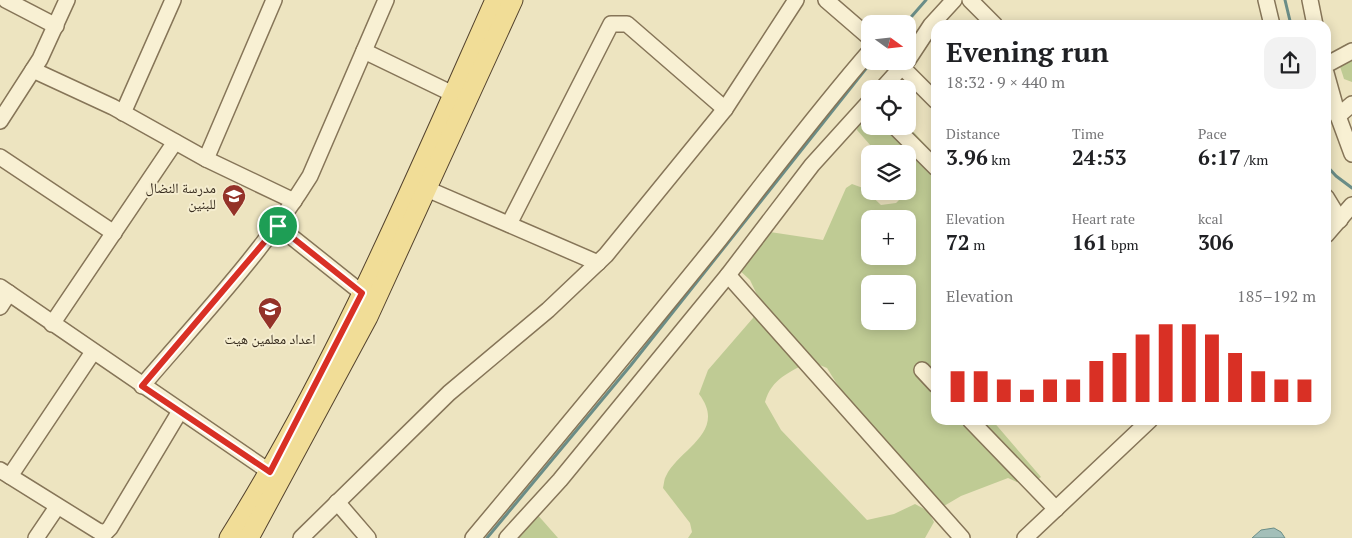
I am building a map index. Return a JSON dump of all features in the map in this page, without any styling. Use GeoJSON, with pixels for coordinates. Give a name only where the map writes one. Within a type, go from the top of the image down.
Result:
{"type":"FeatureCollection","features":[{"type":"Feature","properties":{"kind":"main road"},"geometry":{"type":"LineString","coordinates":[[229,538],[270,472],[362,293],[495,0]]}},
{"type":"Feature","properties":{"kind":"main road"},"geometry":{"type":"LineString","coordinates":[[248,538],[368,317],[513,0]]}},
{"type":"Feature","properties":{"kind":"street"},"geometry":{"type":"LineString","coordinates":[[6,0],[56,26]]}},
{"type":"Feature","properties":{"kind":"street"},"geometry":{"type":"LineString","coordinates":[[0,121],[5,103],[33,70],[67,0]]}},
{"type":"Feature","properties":{"kind":"street"},"geometry":{"type":"LineString","coordinates":[[123,113],[173,0]]}},
{"type":"Feature","properties":{"kind":"street"},"geometry":{"type":"LineString","coordinates":[[206,159],[274,0]]}},
{"type":"Feature","properties":{"kind":"street"},"geometry":{"type":"LineString","coordinates":[[142,386],[278,226],[310,176],[386,0]]}},
{"type":"Feature","properties":{"kind":"street"},"geometry":{"type":"LineString","coordinates":[[301,538],[449,393],[548,310],[598,263],[677,171],[693,147],[725,109],[796,0]]}},
{"type":"Feature","properties":{"kind":"street"},"geometry":{"type":"LineString","coordinates":[[826,0],[861,30]]}},
{"type":"Feature","properties":{"kind":"street"},"geometry":{"type":"LineString","coordinates":[[936,20],[954,0]]}},
{"type":"Feature","properties":{"kind":"street"},"geometry":{"type":"LineString","coordinates":[[970,0],[990,20]]}},
{"type":"Feature","properties":{"kind":"street"},"geometry":{"type":"LineString","coordinates":[[1266,0],[1267,20]]}},
{"type":"Feature","properties":{"kind":"street"},"geometry":{"type":"LineString","coordinates":[[1310,0],[1314,20]]}},
{"type":"Feature","properties":{"kind":"street"},"geometry":{"type":"LineString","coordinates":[[509,224],[612,24],[627,24],[725,109]]}},
{"type":"Feature","properties":{"kind":"street"},"geometry":{"type":"LineString","coordinates":[[916,45],[931,25]]}},
{"type":"Feature","properties":{"kind":"street"},"geometry":{"type":"LineString","coordinates":[[1331,62],[1352,51]]}},
{"type":"Feature","properties":{"kind":"street"},"geometry":{"type":"LineString","coordinates":[[364,52],[453,94]]}},
{"type":"Feature","properties":{"kind":"street"},"geometry":{"type":"LineString","coordinates":[[473,538],[590,398],[720,238],[821,107],[861,61]]}},
{"type":"Feature","properties":{"kind":"street"},"geometry":{"type":"LineString","coordinates":[[33,70],[123,113],[206,159],[294,201]]}},
{"type":"Feature","properties":{"kind":"street"},"geometry":{"type":"LineString","coordinates":[[889,80],[897,70]]}},
{"type":"Feature","properties":{"kind":"street"},"geometry":{"type":"LineString","coordinates":[[909,70],[931,95]]}},
{"type":"Feature","properties":{"kind":"street"},"geometry":{"type":"LineString","coordinates":[[1331,91],[1352,154]]}},
{"type":"Feature","properties":{"kind":"street"},"geometry":{"type":"LineString","coordinates":[[1338,116],[1352,104]]}},
{"type":"Feature","properties":{"kind":"street"},"geometry":{"type":"LineString","coordinates":[[507,538],[560,480],[728,275],[784,199],[861,112]]}},
{"type":"Feature","properties":{"kind":"street"},"geometry":{"type":"LineString","coordinates":[[903,135],[931,163]]}},
{"type":"Feature","properties":{"kind":"street"},"geometry":{"type":"LineString","coordinates":[[52,324],[175,142]]}},
{"type":"Feature","properties":{"kind":"street"},"geometry":{"type":"LineString","coordinates":[[0,157],[114,233]]}},
{"type":"Feature","properties":{"kind":"street"},"geometry":{"type":"LineString","coordinates":[[427,189],[598,263]]}},
{"type":"Feature","properties":{"kind":"street"},"geometry":{"type":"LineString","coordinates":[[1331,205],[1340,220]]}},
{"type":"Feature","properties":{"kind":"street"},"geometry":{"type":"LineString","coordinates":[[1331,230],[1352,205]]}},
{"type":"Feature","properties":{"kind":"street"},"geometry":{"type":"LineString","coordinates":[[278,226],[362,293]]}},
{"type":"Feature","properties":{"kind":"street"},"geometry":{"type":"LineString","coordinates":[[728,275],[962,538]]}},
{"type":"Feature","properties":{"kind":"street"},"geometry":{"type":"LineString","coordinates":[[0,307],[5,290],[92,352],[270,472]]}},
{"type":"Feature","properties":{"kind":"street"},"geometry":{"type":"LineString","coordinates":[[92,352],[5,473],[57,507],[98,531],[105,533],[110,528],[180,411]]}},
{"type":"Feature","properties":{"kind":"street"},"geometry":{"type":"LineString","coordinates":[[922,370],[931,380]]}},
{"type":"Feature","properties":{"kind":"street"},"geometry":{"type":"LineString","coordinates":[[975,425],[1056,508]]}},
{"type":"Feature","properties":{"kind":"street"},"geometry":{"type":"LineString","coordinates":[[1025,538],[1145,425]]}},
{"type":"Feature","properties":{"kind":"street"},"geometry":{"type":"LineString","coordinates":[[337,502],[368,538]]}},
{"type":"Feature","properties":{"kind":"street"},"geometry":{"type":"LineString","coordinates":[[36,538],[57,507]]}},
{"type":"Feature","properties":{"kind":"green space"},"geometry":{"type":"Polygon","coordinates":[[[1352,42],[1352,82],[1344,79],[1337,57],[1342,46],[1352,42]]]}},
{"type":"Feature","properties":{"kind":"green space"},"geometry":{"type":"Polygon","coordinates":[[[861,117],[861,135],[857,130],[858,121],[861,117]]]}},
{"type":"Feature","properties":{"kind":"green space"},"geometry":{"type":"Polygon","coordinates":[[[861,135],[916,135],[931,151],[931,425],[996,425],[1041,477],[1028,487],[1008,478],[961,496],[944,506],[840,389],[827,368],[810,361],[782,377],[768,394],[765,402],[781,430],[867,520],[894,514],[915,504],[928,511],[934,522],[925,538],[688,538],[692,532],[690,523],[663,488],[664,482],[672,466],[705,430],[708,419],[706,407],[699,394],[708,370],[753,318],[759,299],[750,280],[736,267],[770,232],[823,240],[846,188],[852,184],[861,187],[861,200],[876,200],[881,205],[896,203],[899,200],[916,200],[916,145],[870,145],[861,135]]]}},
{"type":"Feature","properties":{"kind":"green space"},"geometry":{"type":"Polygon","coordinates":[[[536,513],[558,538],[512,538],[536,513]]]}},
{"type":"Feature","properties":{"kind":"water"},"geometry":{"type":"Polygon","coordinates":[[[1274,528],[1281,532],[1285,538],[1252,538],[1261,530],[1274,528]]]}},
{"type":"Feature","properties":{"kind":"waterway"},"geometry":{"type":"LineString","coordinates":[[913,15],[926,0]]}},
{"type":"Feature","properties":{"kind":"waterway"},"geometry":{"type":"LineString","coordinates":[[1285,0],[1290,20]]}},
{"type":"Feature","properties":{"kind":"waterway"},"geometry":{"type":"LineString","coordinates":[[487,538],[631,365],[865,70]]}},
{"type":"Feature","properties":{"kind":"waterway"},"geometry":{"type":"LineString","coordinates":[[1331,170],[1352,188]]}},
{"type":"Feature","properties":{"kind":"place","name":"مدرسة النضال للبنين"},"geometry":{"type":"Point","coordinates":[234,217]}},
{"type":"Feature","properties":{"kind":"place","name":"اعداد معلمين هيت"},"geometry":{"type":"Point","coordinates":[270,330]}},
{"type":"Feature","properties":{"kind":"route"},"geometry":{"type":"LineString","coordinates":[[278,226],[362,293],[270,472],[142,386],[278,226]]}}]}
